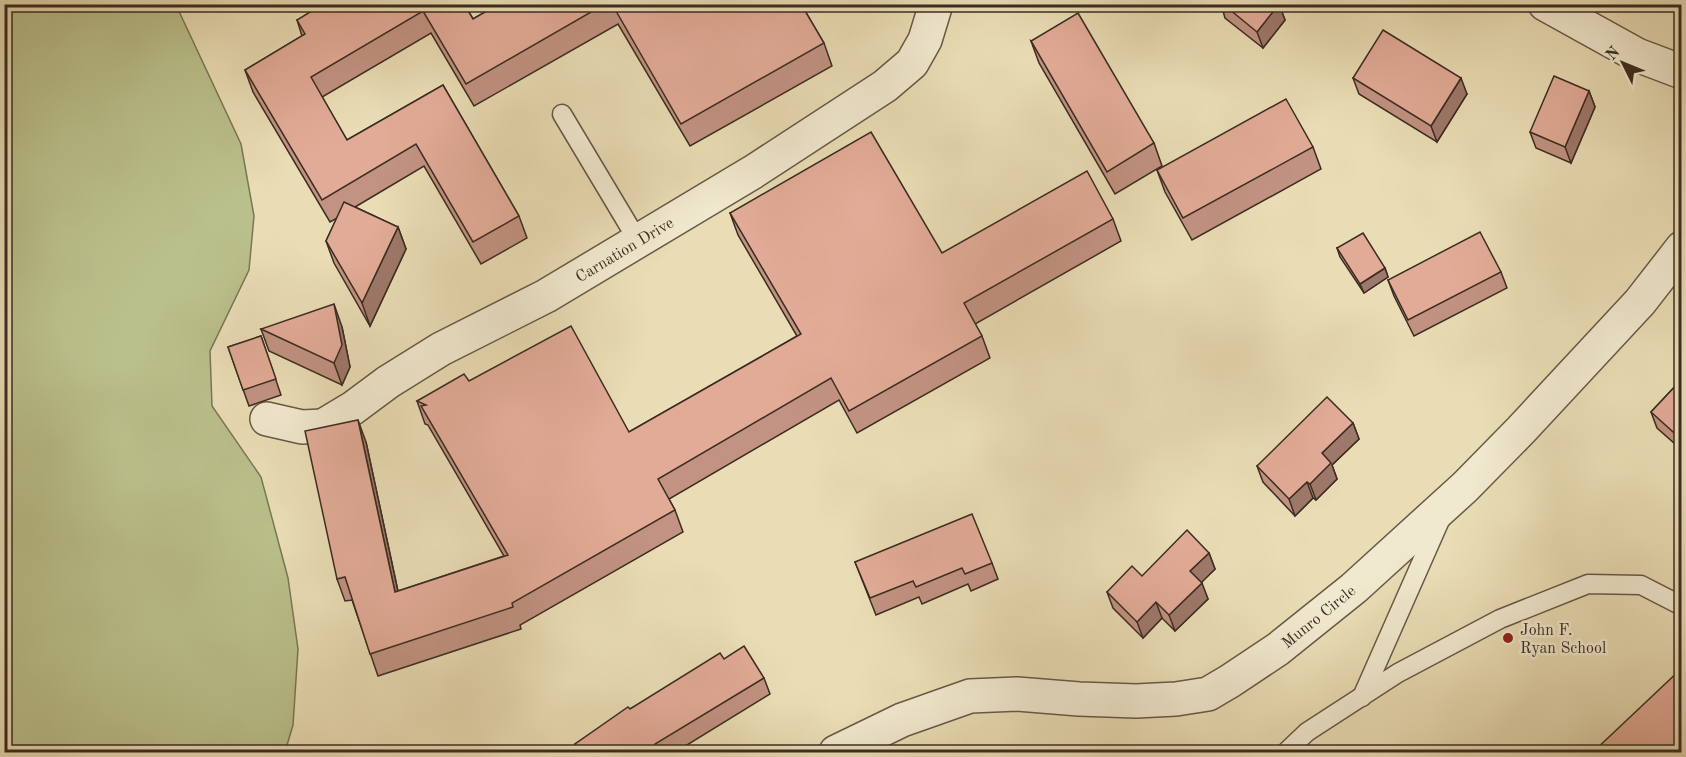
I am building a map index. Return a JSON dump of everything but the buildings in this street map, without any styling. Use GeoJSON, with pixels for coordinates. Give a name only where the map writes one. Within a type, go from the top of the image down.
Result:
{"type":"FeatureCollection","features":[{"type":"Feature","properties":{"kind":"street","name":"Carnation Drive"},"geometry":{"type":"LineString","coordinates":[[267,419],[302,427],[323,426],[441,349],[546,296],[753,172],[885,86],[912,63],[925,40],[936,4]]}},
{"type":"Feature","properties":{"kind":"street"},"geometry":{"type":"LineString","coordinates":[[1545,4],[1637,55],[1682,72]]}},
{"type":"Feature","properties":{"kind":"street","name":"Munro Circle"},"geometry":{"type":"LineString","coordinates":[[836,753],[902,720],[970,696],[1017,694],[1136,701],[1176,699],[1208,694],[1278,649],[1337,601],[1449,501],[1521,430],[1640,302],[1682,248]]}},
{"type":"Feature","properties":{"kind":"lane"},"geometry":{"type":"LineString","coordinates":[[562,114],[638,241]]}},
{"type":"Feature","properties":{"kind":"lane"},"geometry":{"type":"LineString","coordinates":[[1362,697],[1449,501]]}},
{"type":"Feature","properties":{"kind":"lane"},"geometry":{"type":"LineString","coordinates":[[1286,753],[1307,732],[1398,673],[1500,619],[1588,584],[1641,585],[1682,606]]}},
{"type":"Feature","properties":{"kind":"green space"},"geometry":{"type":"Polygon","coordinates":[[[4,5],[176,5],[241,144],[254,216],[249,270],[210,351],[212,406],[261,477],[288,578],[298,649],[293,725],[285,752],[5,752],[4,5]]]}},
{"type":"Feature","properties":{"kind":"place","name":"John F. Ryan School"},"geometry":{"type":"Point","coordinates":[1508,638]}}]}
